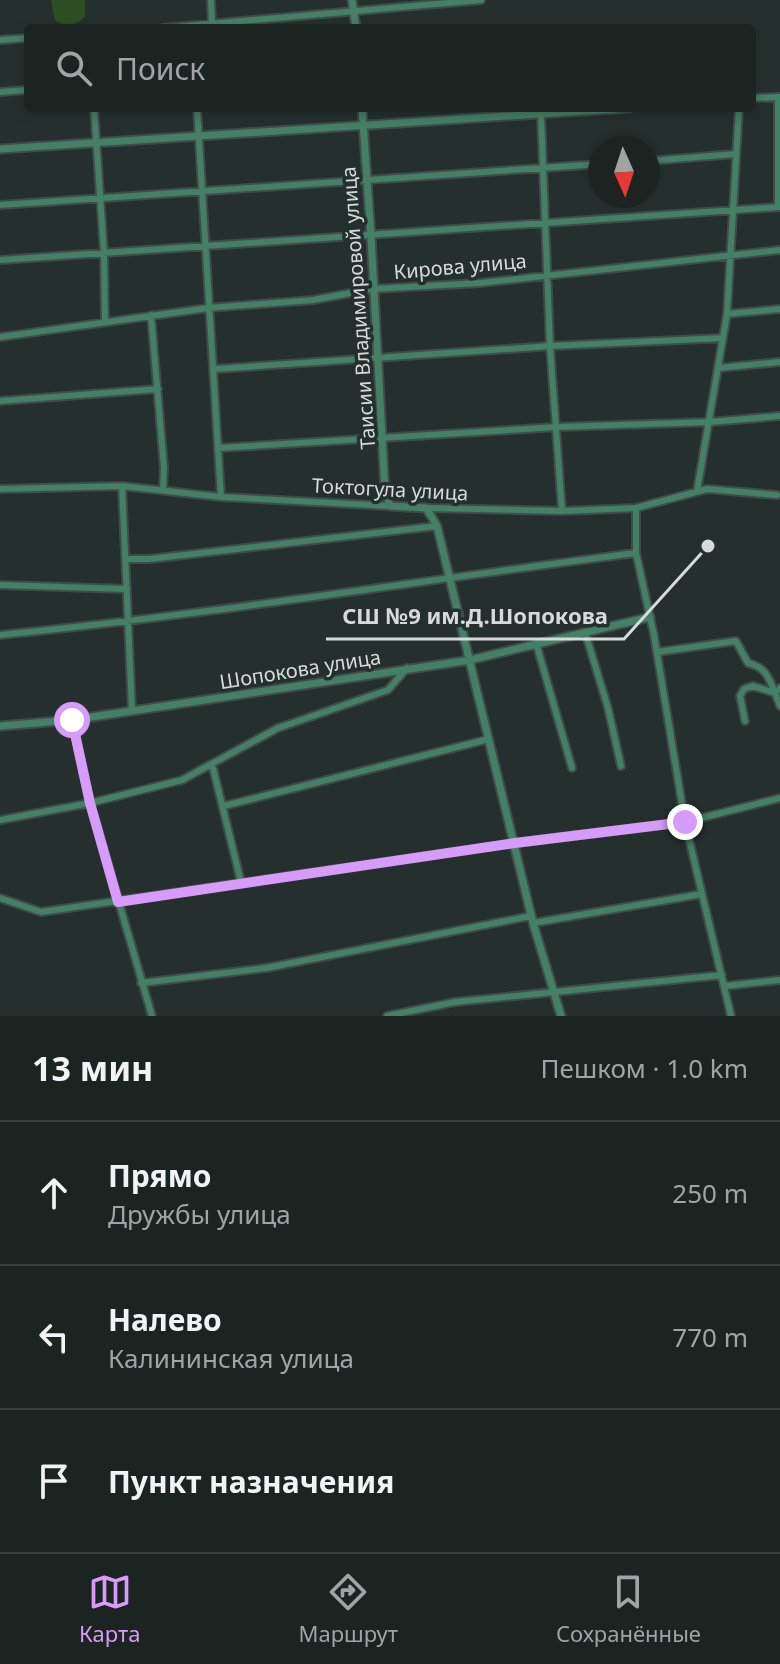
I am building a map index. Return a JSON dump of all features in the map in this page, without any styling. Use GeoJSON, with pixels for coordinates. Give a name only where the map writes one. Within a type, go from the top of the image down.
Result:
{"type":"FeatureCollection","features":[{"type":"Feature","properties":{"kind":"street"},"geometry":{"type":"LineString","coordinates":[[211,0],[212,24],[481,0]]}},
{"type":"Feature","properties":{"kind":"street"},"geometry":{"type":"LineString","coordinates":[[352,0],[356,24]]}},
{"type":"Feature","properties":{"kind":"street"},"geometry":{"type":"LineString","coordinates":[[0,40],[24,38]]}},
{"type":"Feature","properties":{"kind":"street"},"geometry":{"type":"LineString","coordinates":[[0,92],[24,90]]}},
{"type":"Feature","properties":{"kind":"street"},"geometry":{"type":"LineString","coordinates":[[0,260],[779,207],[779,97],[756,98]]}},
{"type":"Feature","properties":{"kind":"street"},"geometry":{"type":"LineString","coordinates":[[94,112],[104,253],[105,321]]}},
{"type":"Feature","properties":{"kind":"street"},"geometry":{"type":"LineString","coordinates":[[197,112],[221,497]]}},
{"type":"Feature","properties":{"kind":"street","name":"Таисии Владимировой улица"},"geometry":{"type":"LineString","coordinates":[[362,112],[385,491],[390,506]]}},
{"type":"Feature","properties":{"kind":"street"},"geometry":{"type":"LineString","coordinates":[[0,149],[579,112]]}},
{"type":"Feature","properties":{"kind":"street"},"geometry":{"type":"LineString","coordinates":[[697,491],[727,314],[739,112]]}},
{"type":"Feature","properties":{"kind":"street"},"geometry":{"type":"LineString","coordinates":[[541,115],[550,346],[562,511]]}},
{"type":"Feature","properties":{"kind":"street"},"geometry":{"type":"LineString","coordinates":[[660,160],[736,154]]}},
{"type":"Feature","properties":{"kind":"street"},"geometry":{"type":"LineString","coordinates":[[0,205],[588,165]]}},
{"type":"Feature","properties":{"kind":"street","name":"Кирова улица"},"geometry":{"type":"LineString","coordinates":[[0,337],[208,308],[313,300],[372,289],[480,283],[780,250]]}},
{"type":"Feature","properties":{"kind":"street"},"geometry":{"type":"LineString","coordinates":[[727,314],[780,309]]}},
{"type":"Feature","properties":{"kind":"street"},"geometry":{"type":"LineString","coordinates":[[151,315],[164,468],[163,490]]}},
{"type":"Feature","properties":{"kind":"street"},"geometry":{"type":"LineString","coordinates":[[215,369],[550,346],[723,338]]}},
{"type":"Feature","properties":{"kind":"street"},"geometry":{"type":"LineString","coordinates":[[718,368],[780,362]]}},
{"type":"Feature","properties":{"kind":"street"},"geometry":{"type":"LineString","coordinates":[[0,401],[158,389]]}},
{"type":"Feature","properties":{"kind":"street"},"geometry":{"type":"LineString","coordinates":[[219,448],[780,416]]}},
{"type":"Feature","properties":{"kind":"street"},"geometry":{"type":"LineString","coordinates":[[122,486],[132,710]]}},
{"type":"Feature","properties":{"kind":"street","name":"Токтогула улица"},"geometry":{"type":"LineString","coordinates":[[0,489],[122,486],[221,497],[426,508],[562,511],[636,508],[707,489],[777,495]]}},
{"type":"Feature","properties":{"kind":"street"},"geometry":{"type":"LineString","coordinates":[[426,508],[437,526],[532,920],[561,1016]]}},
{"type":"Feature","properties":{"kind":"street"},"geometry":{"type":"LineString","coordinates":[[636,508],[636,553],[654,635],[685,822],[731,1016]]}},
{"type":"Feature","properties":{"kind":"street"},"geometry":{"type":"LineString","coordinates":[[126,559],[149,559],[437,526]]}},
{"type":"Feature","properties":{"kind":"street"},"geometry":{"type":"LineString","coordinates":[[0,635],[128,622],[636,553]]}},
{"type":"Feature","properties":{"kind":"street"},"geometry":{"type":"LineString","coordinates":[[0,585],[127,589]]}},
{"type":"Feature","properties":{"kind":"street","name":"Шопокова улица"},"geometry":{"type":"LineString","coordinates":[[1,728],[470,660],[650,617]]}},
{"type":"Feature","properties":{"kind":"street"},"geometry":{"type":"LineString","coordinates":[[585,632],[608,708],[621,766]]}},
{"type":"Feature","properties":{"kind":"street"},"geometry":{"type":"LineString","coordinates":[[657,652],[736,641],[748,663],[759,666],[768,676],[777,691],[780,706]]}},
{"type":"Feature","properties":{"kind":"street"},"geometry":{"type":"LineString","coordinates":[[536,643],[572,768]]}},
{"type":"Feature","properties":{"kind":"street"},"geometry":{"type":"LineString","coordinates":[[0,820],[90,803],[182,780],[278,728],[388,690],[407,668]]}},
{"type":"Feature","properties":{"kind":"street"},"geometry":{"type":"LineString","coordinates":[[745,721],[740,696],[744,689],[753,686],[777,691]]}},
{"type":"Feature","properties":{"kind":"street"},"geometry":{"type":"LineString","coordinates":[[72,720],[90,803],[152,1016]]}},
{"type":"Feature","properties":{"kind":"street"},"geometry":{"type":"LineString","coordinates":[[224,806],[489,739]]}},
{"type":"Feature","properties":{"kind":"street"},"geometry":{"type":"LineString","coordinates":[[212,764],[241,882]]}},
{"type":"Feature","properties":{"kind":"street"},"geometry":{"type":"LineString","coordinates":[[0,898],[41,912],[515,843],[685,822],[780,798]]}},
{"type":"Feature","properties":{"kind":"street"},"geometry":{"type":"LineString","coordinates":[[141,983],[266,968],[532,920],[702,894]]}},
{"type":"Feature","properties":{"kind":"street"},"geometry":{"type":"LineString","coordinates":[[387,1016],[455,1002],[722,975]]}},
{"type":"Feature","properties":{"kind":"street"},"geometry":{"type":"LineString","coordinates":[[725,986],[780,980]]}},
{"type":"Feature","properties":{"kind":"green space"},"geometry":{"type":"Polygon","coordinates":[[[51,0],[85,0],[85,17],[78,22],[62,24],[55,20],[51,0]]]}},
{"type":"Feature","properties":{"kind":"place","name":"СШ №9 им.Д.Шопокова"},"geometry":{"type":"Point","coordinates":[708,546]}},
{"type":"Feature","properties":{"kind":"route"},"geometry":{"type":"LineString","coordinates":[[72,720],[90,803],[118,902],[515,843],[685,822]]}}]}
